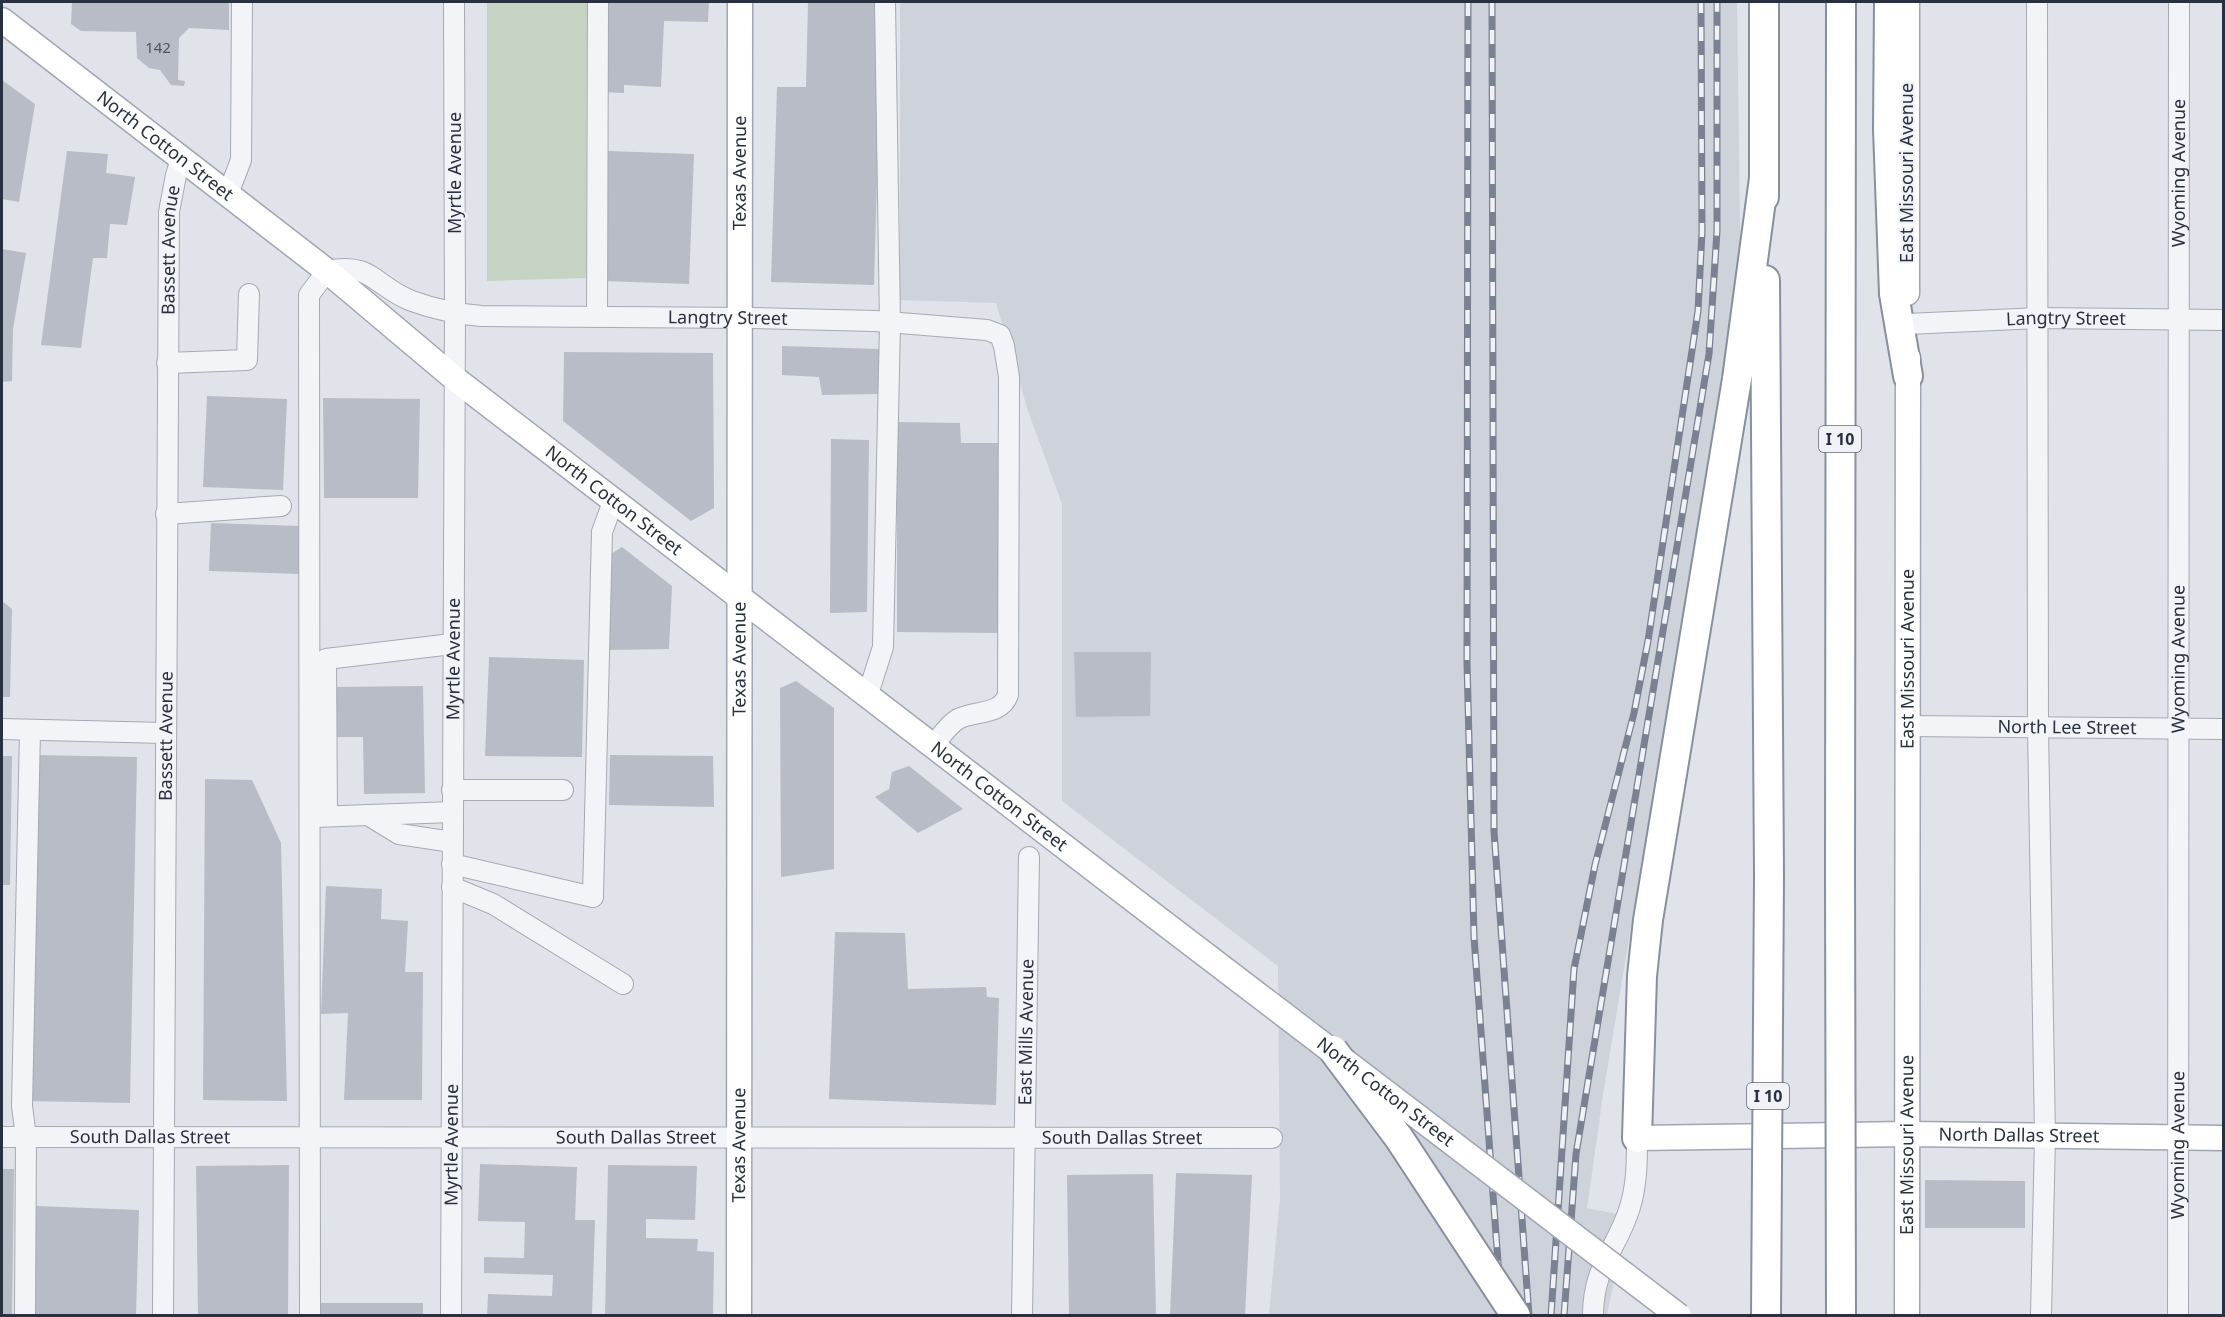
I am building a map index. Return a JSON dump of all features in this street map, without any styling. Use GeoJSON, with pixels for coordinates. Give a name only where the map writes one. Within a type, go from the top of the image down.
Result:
{"type":"FeatureCollection","features":[{"type":"Feature","properties":{"kind":"highway","name":"I 10"},"geometry":{"type":"LineString","coordinates":[[1764,2],[1769,876],[1766,1316]]}},
{"type":"Feature","properties":{"kind":"highway","name":"I 10"},"geometry":{"type":"LineString","coordinates":[[1840,2],[1841,1316]]}},
{"type":"Feature","properties":{"kind":"highway"},"geometry":{"type":"LineString","coordinates":[[1889,2],[1888,129],[1894,294],[1908,376]]}},
{"type":"Feature","properties":{"kind":"highway"},"geometry":{"type":"LineString","coordinates":[[1637,1138],[1641,997],[1648,920],[1737,379],[1764,178]]}},
{"type":"Feature","properties":{"kind":"highway"},"geometry":{"type":"LineString","coordinates":[[1333,1050],[1399,1138],[1516,1316]]}},
{"type":"Feature","properties":{"kind":"main road","name":"Texas Avenue"},"geometry":{"type":"LineString","coordinates":[[739,1316],[740,2]]}},
{"type":"Feature","properties":{"kind":"main road","name":"East Missouri Avenue"},"geometry":{"type":"LineString","coordinates":[[1907,2],[1909,726],[1907,1316]]}},
{"type":"Feature","properties":{"kind":"main road","name":"North Cotton Street"},"geometry":{"type":"LineString","coordinates":[[2,20],[327,271],[454,378],[613,502],[868,694],[1679,1316]]}},
{"type":"Feature","properties":{"kind":"main road","name":"North Dallas Street"},"geometry":{"type":"LineString","coordinates":[[1637,1138],[1907,1134],[2223,1138]]}},
{"type":"Feature","properties":{"kind":"street"},"geometry":{"type":"LineString","coordinates":[[228,194],[241,160],[242,2]]}},
{"type":"Feature","properties":{"kind":"street","name":"Myrtle Avenue"},"geometry":{"type":"LineString","coordinates":[[451,1316],[454,2]]}},
{"type":"Feature","properties":{"kind":"street"},"geometry":{"type":"LineString","coordinates":[[597,318],[598,2]]}},
{"type":"Feature","properties":{"kind":"street"},"geometry":{"type":"LineString","coordinates":[[868,694],[884,647],[890,324],[885,2]]}},
{"type":"Feature","properties":{"kind":"street"},"geometry":{"type":"LineString","coordinates":[[2037,2],[2038,728],[2045,1136],[2041,1316]]}},
{"type":"Feature","properties":{"kind":"street","name":"Wyoming Avenue"},"geometry":{"type":"LineString","coordinates":[[2178,1316],[2179,2]]}},
{"type":"Feature","properties":{"kind":"street","name":"Bassett Avenue"},"geometry":{"type":"LineString","coordinates":[[164,1316],[169,212],[182,157]]}},
{"type":"Feature","properties":{"kind":"street"},"geometry":{"type":"LineString","coordinates":[[318,817],[309,295],[327,271],[348,267],[362,270],[403,297],[455,313]]}},
{"type":"Feature","properties":{"kind":"street"},"geometry":{"type":"LineString","coordinates":[[167,363],[247,360],[249,294]]}},
{"type":"Feature","properties":{"kind":"street","name":"Langtry Street"},"geometry":{"type":"LineString","coordinates":[[455,313],[597,318],[875,321],[987,330],[1000,335],[1009,377],[1008,695],[1005,704],[997,708],[959,718],[934,745]]}},
{"type":"Feature","properties":{"kind":"street","name":"Langtry Street"},"geometry":{"type":"LineString","coordinates":[[1907,324],[2038,318],[2223,320]]}},
{"type":"Feature","properties":{"kind":"street"},"geometry":{"type":"LineString","coordinates":[[452,864],[593,897],[602,532],[613,502]]}},
{"type":"Feature","properties":{"kind":"street"},"geometry":{"type":"LineString","coordinates":[[166,514],[282,506]]}},
{"type":"Feature","properties":{"kind":"street"},"geometry":{"type":"LineString","coordinates":[[310,1316],[308,1137],[318,817],[326,659],[452,644]]}},
{"type":"Feature","properties":{"kind":"street","name":"North Lee Street"},"geometry":{"type":"LineString","coordinates":[[1909,726],[2223,729]]}},
{"type":"Feature","properties":{"kind":"street"},"geometry":{"type":"LineString","coordinates":[[2,729],[165,733]]}},
{"type":"Feature","properties":{"kind":"street"},"geometry":{"type":"LineString","coordinates":[[25,1316],[26,1137],[22,1106],[30,730]]}},
{"type":"Feature","properties":{"kind":"street"},"geometry":{"type":"LineString","coordinates":[[452,790],[563,790]]}},
{"type":"Feature","properties":{"kind":"street"},"geometry":{"type":"LineString","coordinates":[[318,817],[453,812]]}},
{"type":"Feature","properties":{"kind":"street"},"geometry":{"type":"LineString","coordinates":[[368,815],[399,834],[452,842]]}},
{"type":"Feature","properties":{"kind":"street","name":"East Mills Avenue"},"geometry":{"type":"LineString","coordinates":[[1022,1316],[1029,857]]}},
{"type":"Feature","properties":{"kind":"street"},"geometry":{"type":"LineString","coordinates":[[452,887],[493,904],[623,984]]}},
{"type":"Feature","properties":{"kind":"street","name":"South Dallas Street"},"geometry":{"type":"LineString","coordinates":[[2,1137],[1272,1138]]}},
{"type":"Feature","properties":{"kind":"street"},"geometry":{"type":"LineString","coordinates":[[1593,1316],[1594,1287],[1620,1232],[1634,1192],[1637,1138]]}},
{"type":"Feature","properties":{"kind":"shaded area"},"geometry":{"type":"Polygon","coordinates":[[[900,2],[1737,2],[1741,298],[1686,596],[1603,1095],[1587,1208],[1627,1216],[1607,1315],[1269,1315],[1280,1198],[1278,966],[1062,801],[1062,504],[1028,411],[996,303],[900,300],[900,2]]]}},
{"type":"Feature","properties":{"kind":"green space"},"geometry":{"type":"Polygon","coordinates":[[[487,2],[587,2],[586,278],[487,281],[487,2]]]}},
{"type":"Feature","properties":{"kind":"building"},"geometry":{"type":"Polygon","coordinates":[[[72,2],[229,2],[229,30],[189,28],[179,38],[178,80],[185,81],[184,86],[171,85],[160,70],[149,68],[137,58],[136,32],[81,31],[71,24],[72,2]]]}},
{"type":"Feature","properties":{"kind":"building"},"geometry":{"type":"Polygon","coordinates":[[[607,2],[709,2],[708,22],[664,21],[661,87],[624,85],[624,93],[603,92],[607,2]]]}},
{"type":"Feature","properties":{"kind":"building"},"geometry":{"type":"Polygon","coordinates":[[[808,2],[882,2],[874,285],[771,282],[777,87],[806,87],[808,2]]]}},
{"type":"Feature","properties":{"kind":"building"},"geometry":{"type":"Polygon","coordinates":[[[2,80],[35,104],[19,202],[2,199],[2,80]]]}},
{"type":"Feature","properties":{"kind":"building"},"geometry":{"type":"Polygon","coordinates":[[[67,151],[108,154],[106,173],[135,177],[127,225],[110,224],[107,258],[93,258],[81,348],[41,345],[67,151]]]}},
{"type":"Feature","properties":{"kind":"building"},"geometry":{"type":"Polygon","coordinates":[[[608,151],[694,154],[689,284],[603,281],[608,151]]]}},
{"type":"Feature","properties":{"kind":"building"},"geometry":{"type":"Polygon","coordinates":[[[2,249],[26,253],[13,329],[12,381],[2,382],[2,249]]]}},
{"type":"Feature","properties":{"kind":"building"},"geometry":{"type":"Polygon","coordinates":[[[782,346],[879,349],[879,394],[822,395],[819,377],[782,375],[782,346]]]}},
{"type":"Feature","properties":{"kind":"building"},"geometry":{"type":"Polygon","coordinates":[[[564,352],[713,353],[714,508],[691,521],[563,421],[564,352]]]}},
{"type":"Feature","properties":{"kind":"building"},"geometry":{"type":"Polygon","coordinates":[[[207,396],[287,399],[283,490],[203,487],[207,396]]]}},
{"type":"Feature","properties":{"kind":"building"},"geometry":{"type":"Polygon","coordinates":[[[323,398],[420,399],[418,498],[324,498],[323,398]]]}},
{"type":"Feature","properties":{"kind":"building"},"geometry":{"type":"Polygon","coordinates":[[[897,422],[960,423],[961,443],[998,443],[998,633],[897,632],[897,422]]]}},
{"type":"Feature","properties":{"kind":"building"},"geometry":{"type":"Polygon","coordinates":[[[831,439],[869,440],[867,612],[830,613],[831,439]]]}},
{"type":"Feature","properties":{"kind":"building"},"geometry":{"type":"Polygon","coordinates":[[[211,523],[302,526],[300,574],[209,571],[211,523]]]}},
{"type":"Feature","properties":{"kind":"building"},"geometry":{"type":"Polygon","coordinates":[[[622,547],[672,586],[669,649],[609,650],[611,554],[622,547]]]}},
{"type":"Feature","properties":{"kind":"building"},"geometry":{"type":"Polygon","coordinates":[[[2,601],[12,609],[10,697],[2,697],[2,601]]]}},
{"type":"Feature","properties":{"kind":"building"},"geometry":{"type":"Polygon","coordinates":[[[1074,652],[1151,652],[1150,716],[1076,717],[1074,652]]]}},
{"type":"Feature","properties":{"kind":"building"},"geometry":{"type":"Polygon","coordinates":[[[489,657],[584,660],[582,757],[485,756],[489,657]]]}},
{"type":"Feature","properties":{"kind":"building"},"geometry":{"type":"Polygon","coordinates":[[[796,681],[834,708],[834,869],[781,877],[780,688],[796,681]]]}},
{"type":"Feature","properties":{"kind":"building"},"geometry":{"type":"Polygon","coordinates":[[[423,686],[425,793],[364,794],[363,737],[332,737],[331,687],[423,686]]]}},
{"type":"Feature","properties":{"kind":"building"},"geometry":{"type":"Polygon","coordinates":[[[35,755],[137,757],[130,1103],[27,1101],[35,755]]]}},
{"type":"Feature","properties":{"kind":"building"},"geometry":{"type":"Polygon","coordinates":[[[610,755],[713,756],[714,807],[609,805],[610,755]]]}},
{"type":"Feature","properties":{"kind":"building"},"geometry":{"type":"Polygon","coordinates":[[[2,756],[12,756],[10,885],[2,885],[2,756]]]}},
{"type":"Feature","properties":{"kind":"building"},"geometry":{"type":"Polygon","coordinates":[[[909,766],[963,809],[918,833],[875,797],[889,789],[892,772],[909,766]]]}},
{"type":"Feature","properties":{"kind":"building"},"geometry":{"type":"Polygon","coordinates":[[[205,779],[252,780],[281,843],[287,1101],[203,1100],[205,779]]]}},
{"type":"Feature","properties":{"kind":"building"},"geometry":{"type":"Polygon","coordinates":[[[326,886],[382,889],[381,919],[408,921],[405,972],[423,972],[422,1100],[344,1100],[348,1013],[321,1014],[326,886]]]}},
{"type":"Feature","properties":{"kind":"building"},"geometry":{"type":"Polygon","coordinates":[[[835,932],[905,933],[908,989],[986,987],[987,997],[999,998],[996,1105],[829,1099],[835,932]]]}},
{"type":"Feature","properties":{"kind":"building"},"geometry":{"type":"Polygon","coordinates":[[[480,1164],[577,1167],[575,1220],[595,1220],[592,1316],[487,1316],[488,1294],[552,1296],[553,1275],[484,1273],[484,1257],[524,1258],[525,1222],[478,1221],[480,1164]]]}},
{"type":"Feature","properties":{"kind":"building"},"geometry":{"type":"Polygon","coordinates":[[[289,1165],[288,1316],[198,1316],[196,1166],[289,1165]]]}},
{"type":"Feature","properties":{"kind":"building"},"geometry":{"type":"Polygon","coordinates":[[[608,1165],[697,1166],[695,1220],[646,1219],[646,1238],[698,1239],[697,1251],[714,1252],[713,1316],[605,1316],[608,1165]]]}},
{"type":"Feature","properties":{"kind":"building"},"geometry":{"type":"Polygon","coordinates":[[[2,1169],[14,1169],[12,1316],[2,1316],[2,1169]]]}},
{"type":"Feature","properties":{"kind":"building"},"geometry":{"type":"Polygon","coordinates":[[[1176,1173],[1252,1175],[1245,1316],[1170,1316],[1176,1173]]]}},
{"type":"Feature","properties":{"kind":"building"},"geometry":{"type":"Polygon","coordinates":[[[1153,1174],[1156,1316],[1069,1316],[1067,1175],[1153,1174]]]}},
{"type":"Feature","properties":{"kind":"building"},"geometry":{"type":"Polygon","coordinates":[[[1925,1180],[2025,1181],[2025,1228],[1925,1228],[1925,1180]]]}},
{"type":"Feature","properties":{"kind":"building"},"geometry":{"type":"Polygon","coordinates":[[[36,1206],[139,1210],[136,1316],[32,1316],[36,1206]]]}},
{"type":"Feature","properties":{"kind":"building"},"geometry":{"type":"Polygon","coordinates":[[[319,1303],[423,1303],[423,1316],[319,1316],[319,1303]]]}},
{"type":"Feature","properties":{"kind":"railway"},"geometry":{"type":"LineString","coordinates":[[1468,2],[1467,662],[1474,937],[1502,1316]]}},
{"type":"Feature","properties":{"kind":"railway"},"geometry":{"type":"LineString","coordinates":[[1492,2],[1494,831],[1529,1316]]}},
{"type":"Feature","properties":{"kind":"railway"},"geometry":{"type":"LineString","coordinates":[[1551,1316],[1574,969],[1595,865],[1634,713],[1648,641],[1698,311],[1702,232],[1701,2]]}},
{"type":"Feature","properties":{"kind":"railway"},"geometry":{"type":"LineString","coordinates":[[1564,1316],[1576,1154],[1709,354],[1717,231],[1717,2]]}}]}
